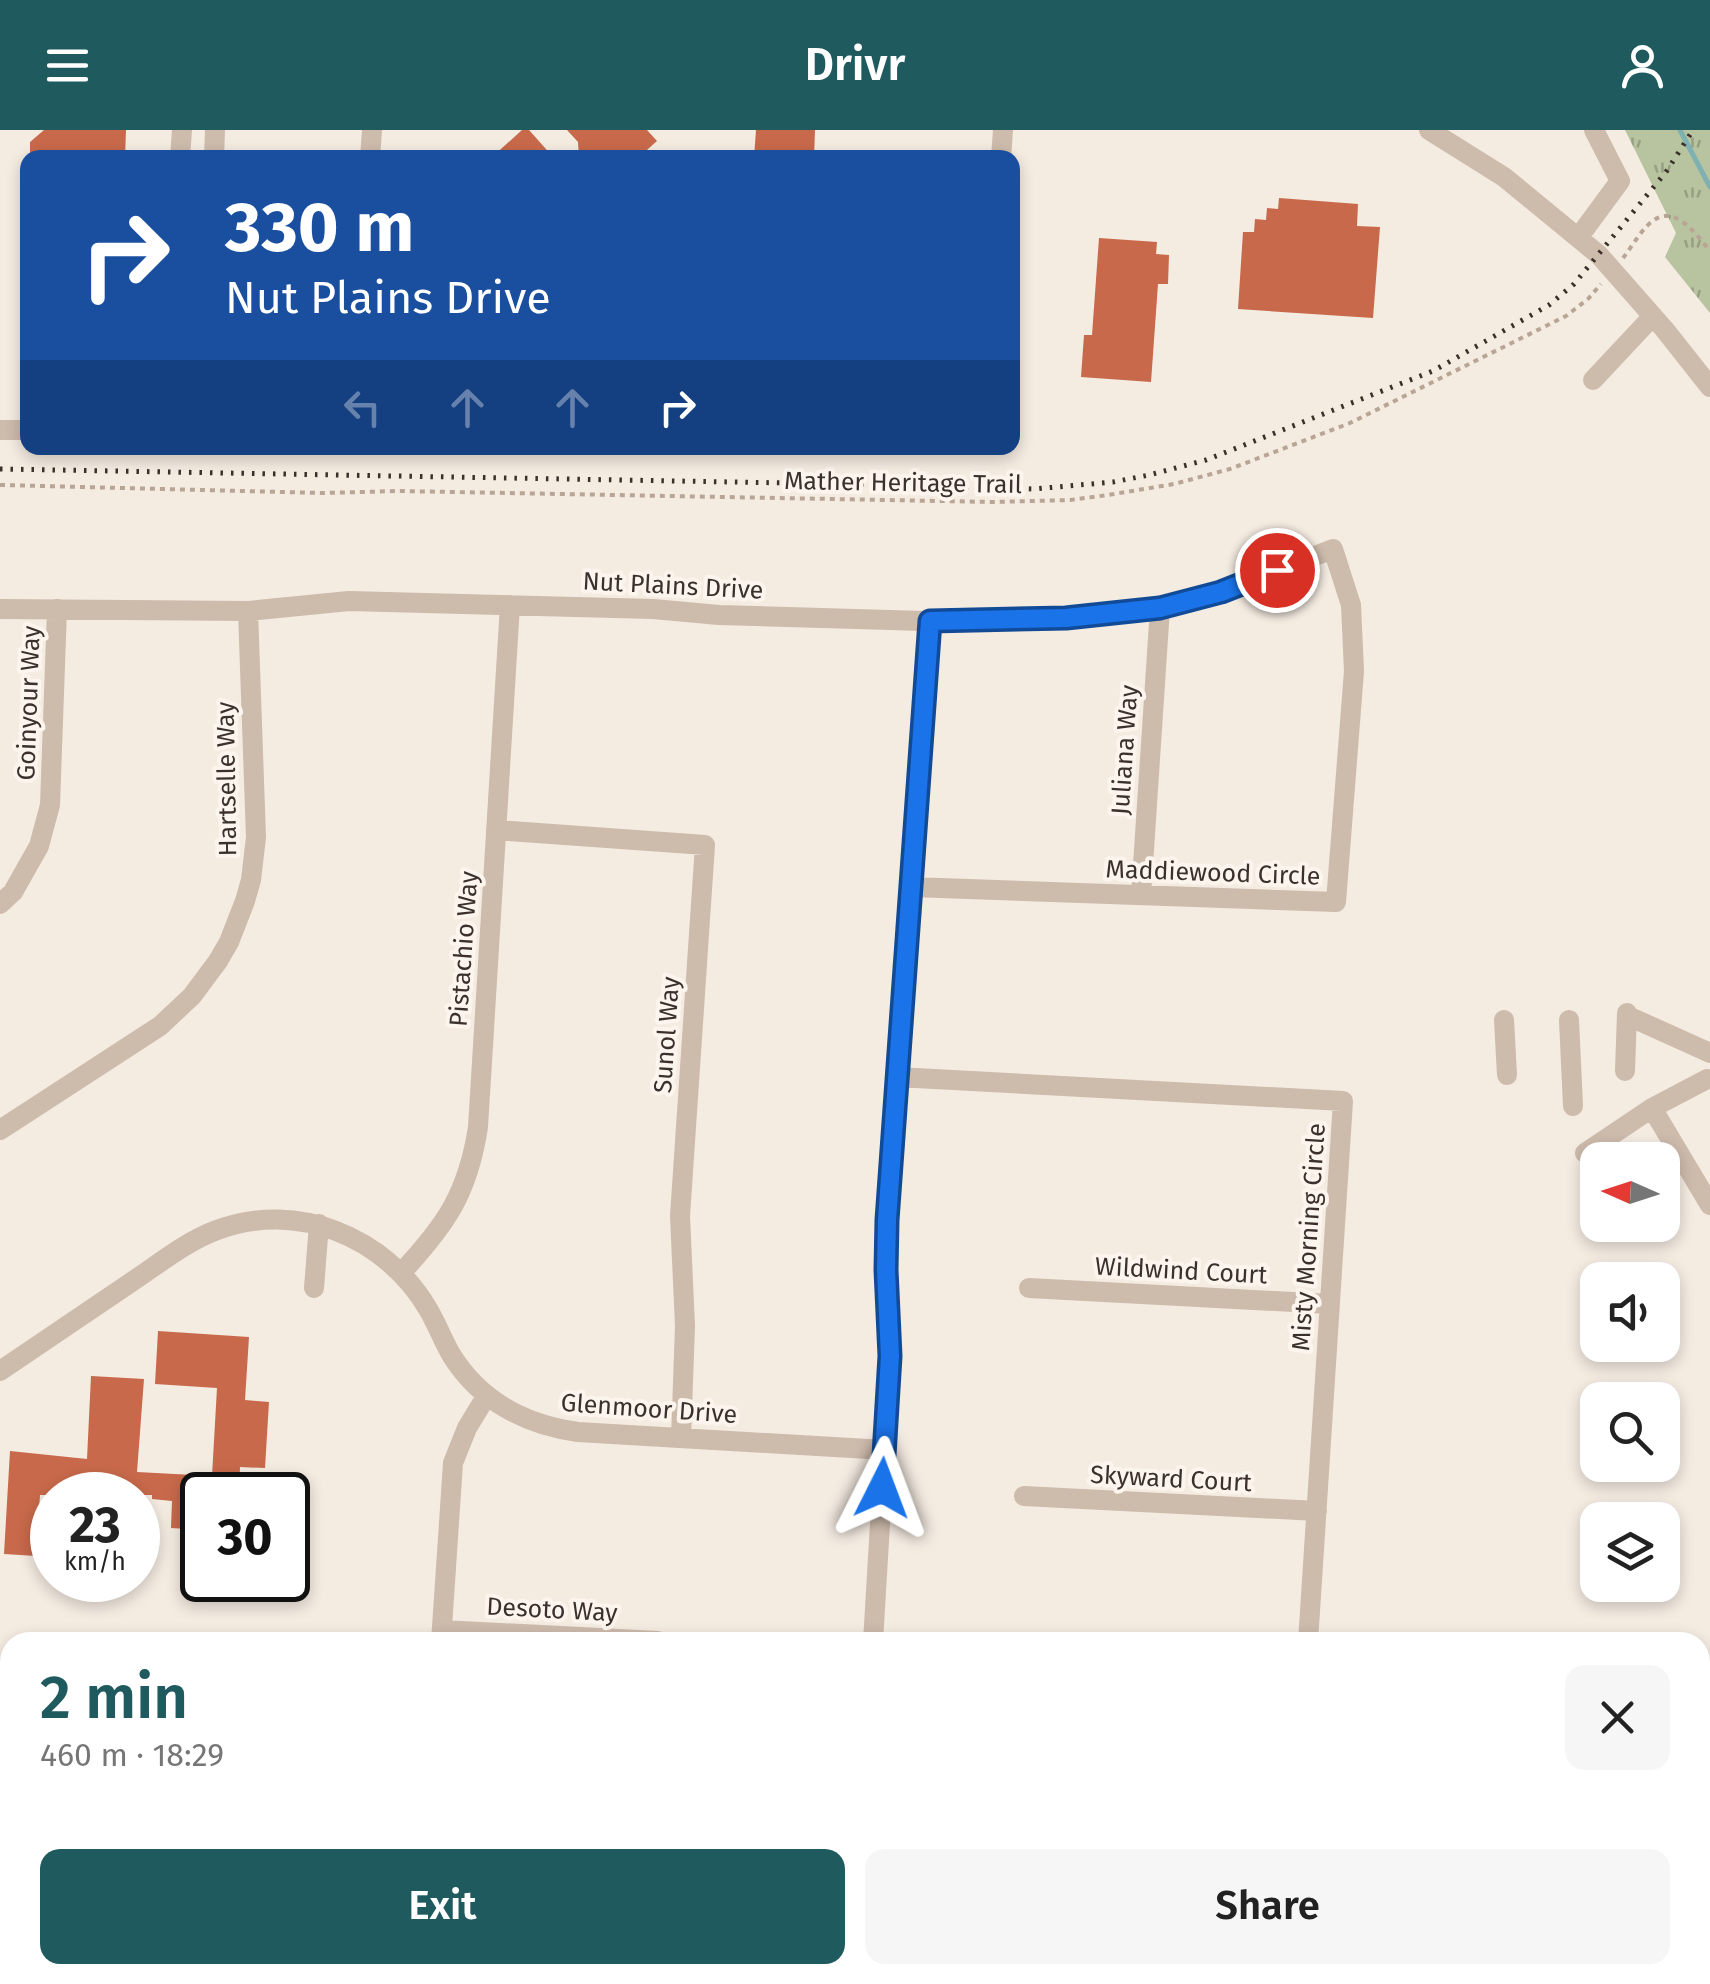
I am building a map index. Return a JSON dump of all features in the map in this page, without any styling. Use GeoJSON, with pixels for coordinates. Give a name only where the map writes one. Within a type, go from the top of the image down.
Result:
{"type":"FeatureCollection","features":[{"type":"Feature","properties":{"kind":"street"},"geometry":{"type":"LineString","coordinates":[[1429,130],[1504,177],[1578,238],[1653,316],[1710,387]]}},
{"type":"Feature","properties":{"kind":"street"},"geometry":{"type":"LineString","coordinates":[[1578,238],[1620,181],[1594,130]]}},
{"type":"Feature","properties":{"kind":"street"},"geometry":{"type":"LineString","coordinates":[[1593,380],[1653,316]]}},
{"type":"Feature","properties":{"kind":"street","name":"Nut Plains Drive"},"geometry":{"type":"LineString","coordinates":[[0,608],[248,611],[348,601],[652,608],[738,616],[930,621],[1066,618],[1160,608],[1221,592],[1333,549]]}},
{"type":"Feature","properties":{"kind":"street","name":"Maddiewood Circle"},"geometry":{"type":"LineString","coordinates":[[911,887],[1336,902],[1354,671],[1351,606],[1333,549]]}},
{"type":"Feature","properties":{"kind":"street","name":"Pistachio Way"},"geometry":{"type":"LineString","coordinates":[[401,1273],[450,1212],[474,1154],[510,605]]}},
{"type":"Feature","properties":{"kind":"street","name":"Juliana Way"},"geometry":{"type":"LineString","coordinates":[[1141,895],[1160,608]]}},
{"type":"Feature","properties":{"kind":"street","name":"Goinyour Way"},"geometry":{"type":"LineString","coordinates":[[0,904],[13,892],[39,846],[50,805],[57,609]]}},
{"type":"Feature","properties":{"kind":"street","name":"Hartselle Way"},"geometry":{"type":"LineString","coordinates":[[0,1130],[160,1026],[192,996],[229,942],[246,901],[256,837],[248,611]]}},
{"type":"Feature","properties":{"kind":"street"},"geometry":{"type":"LineString","coordinates":[[874,1632],[890,1356],[887,1220],[930,621]]}},
{"type":"Feature","properties":{"kind":"street","name":"Sunol Way"},"geometry":{"type":"LineString","coordinates":[[496,830],[705,844],[680,1216],[685,1326],[680,1438]]}},
{"type":"Feature","properties":{"kind":"street"},"geometry":{"type":"LineString","coordinates":[[1601,1142],[1652,1108],[1708,1082],[1706,1066],[1710,1055],[1627,1015],[1625,1071]]}},
{"type":"Feature","properties":{"kind":"street"},"geometry":{"type":"LineString","coordinates":[[1504,1020],[1507,1076]]}},
{"type":"Feature","properties":{"kind":"street"},"geometry":{"type":"LineString","coordinates":[[1569,1020],[1573,1106]]}},
{"type":"Feature","properties":{"kind":"street","name":"Misty Morning Circle"},"geometry":{"type":"LineString","coordinates":[[897,1077],[1344,1102],[1309,1632]]}},
{"type":"Feature","properties":{"kind":"street"},"geometry":{"type":"LineString","coordinates":[[1652,1108],[1710,1205]]}},
{"type":"Feature","properties":{"kind":"street","name":"Glenmoor Drive"},"geometry":{"type":"LineString","coordinates":[[0,1371],[181,1248],[216,1230],[267,1220],[318,1224],[374,1250],[401,1273],[426,1306],[465,1374],[486,1395],[521,1417],[558,1430],[885,1450]]}},
{"type":"Feature","properties":{"kind":"street"},"geometry":{"type":"LineString","coordinates":[[314,1288],[318,1224]]}},
{"type":"Feature","properties":{"kind":"street","name":"Wildwind Court"},"geometry":{"type":"LineString","coordinates":[[1029,1288],[1330,1304]]}},
{"type":"Feature","properties":{"kind":"street"},"geometry":{"type":"LineString","coordinates":[[441,1632],[453,1463],[486,1395]]}},
{"type":"Feature","properties":{"kind":"street","name":"Skyward Court"},"geometry":{"type":"LineString","coordinates":[[1024,1496],[1317,1511]]}},
{"type":"Feature","properties":{"kind":"path","name":"Mather Heritage Trail"},"geometry":{"type":"LineString","coordinates":[[0,485],[994,502],[1108,495],[1204,477],[1350,423],[1566,316],[1588,299],[1648,224],[1660,217],[1675,217],[1688,224],[1710,251]]}},
{"type":"Feature","properties":{"kind":"green space"},"geometry":{"type":"Polygon","coordinates":[[[1625,130],[1710,130],[1710,313],[1665,257],[1676,233],[1625,130]]]}},
{"type":"Feature","properties":{"kind":"building"},"geometry":{"type":"Polygon","coordinates":[[[44,130],[126,130],[125,150],[30,150],[30,142],[44,130]]]}},
{"type":"Feature","properties":{"kind":"building"},"geometry":{"type":"Polygon","coordinates":[[[522,130],[529,130],[547,150],[500,150],[522,130]]]}},
{"type":"Feature","properties":{"kind":"building"},"geometry":{"type":"Polygon","coordinates":[[[567,130],[647,130],[657,141],[647,150],[578,150],[578,142],[567,130]]]}},
{"type":"Feature","properties":{"kind":"building"},"geometry":{"type":"Polygon","coordinates":[[[756,130],[815,130],[814,150],[755,150],[756,130]]]}},
{"type":"Feature","properties":{"kind":"building"},"geometry":{"type":"Polygon","coordinates":[[[1279,198],[1358,204],[1357,226],[1380,227],[1373,318],[1238,309],[1243,232],[1254,232],[1255,219],[1266,220],[1267,208],[1278,209],[1279,198]]]}},
{"type":"Feature","properties":{"kind":"building"},"geometry":{"type":"Polygon","coordinates":[[[1099,238],[1157,242],[1156,254],[1169,255],[1168,284],[1158,284],[1151,382],[1081,377],[1084,335],[1092,335],[1099,238]]]}},
{"type":"Feature","properties":{"kind":"building"},"geometry":{"type":"Polygon","coordinates":[[[158,1331],[249,1337],[245,1400],[269,1402],[265,1468],[212,1472],[217,1388],[155,1384],[158,1331]]]}},
{"type":"Feature","properties":{"kind":"building"},"geometry":{"type":"Polygon","coordinates":[[[91,1376],[144,1379],[137,1472],[30,1472],[30,1556],[4,1554],[10,1451],[87,1459],[91,1376]]]}},
{"type":"Feature","properties":{"kind":"building"},"geometry":{"type":"Polygon","coordinates":[[[160,1473],[180,1474],[180,1529],[171,1528],[172,1501],[160,1500],[160,1473]]]}},
{"type":"Feature","properties":{"kind":"waterway"},"geometry":{"type":"LineString","coordinates":[[1680,130],[1710,187]]}},
{"type":"Feature","properties":{"kind":"railway"},"geometry":{"type":"LineString","coordinates":[[0,469],[1034,489],[1149,475],[1206,460],[1433,371],[1549,305],[1574,284],[1666,172],[1693,130]]}},
{"type":"Feature","properties":{"kind":"route"},"geometry":{"type":"LineString","coordinates":[[882,1488],[890,1356],[887,1220],[930,621],[1066,618],[1160,608],[1221,592],[1277,570]]}}]}
